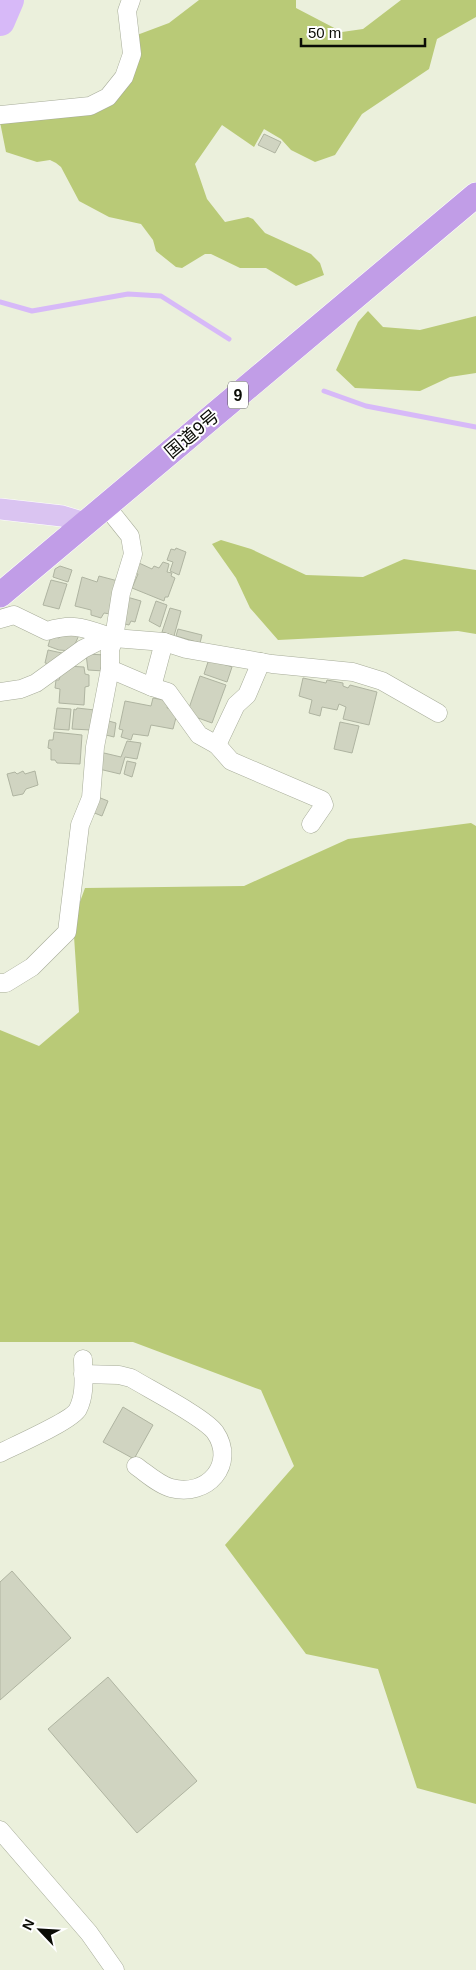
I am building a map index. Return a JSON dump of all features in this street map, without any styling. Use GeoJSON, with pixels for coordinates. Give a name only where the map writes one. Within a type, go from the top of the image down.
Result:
{"type":"FeatureCollection","features":[{"type":"Feature","properties":{"kind":"highway","name":"国道9号"},"geometry":{"type":"LineString","coordinates":[[0,595],[476,196]]}},
{"type":"Feature","properties":{"kind":"main road"},"geometry":{"type":"LineString","coordinates":[[0,509],[62,516],[86,523]]}},
{"type":"Feature","properties":{"kind":"street"},"geometry":{"type":"LineString","coordinates":[[0,116],[90,106],[108,97],[124,77],[132,54],[128,11],[131,0]]}},
{"type":"Feature","properties":{"kind":"street"},"geometry":{"type":"LineString","coordinates":[[0,983],[6,983],[32,967],[67,932],[80,825],[91,798],[97,732],[110,668],[110,650],[114,638],[121,593],[133,554],[130,536],[106,506]]}},
{"type":"Feature","properties":{"kind":"street"},"geometry":{"type":"LineString","coordinates":[[0,619],[14,615],[47,631],[63,626],[76,626],[114,638],[164,642],[186,649],[261,662],[353,672],[382,682],[438,713]]}},
{"type":"Feature","properties":{"kind":"street"},"geometry":{"type":"LineString","coordinates":[[0,692],[21,689],[36,683],[83,650],[101,640],[114,638]]}},
{"type":"Feature","properties":{"kind":"street"},"geometry":{"type":"LineString","coordinates":[[152,686],[164,642]]}},
{"type":"Feature","properties":{"kind":"street"},"geometry":{"type":"LineString","coordinates":[[217,745],[236,705],[247,695],[261,662]]}},
{"type":"Feature","properties":{"kind":"street"},"geometry":{"type":"LineString","coordinates":[[110,668],[168,692],[199,735],[217,745],[231,761],[322,800],[324,805],[311,824]]}},
{"type":"Feature","properties":{"kind":"street"},"geometry":{"type":"LineString","coordinates":[[0,1453],[78,1411],[84,1389],[83,1366],[131,1378],[202,1421],[214,1431],[222,1447],[222,1462],[217,1476],[204,1486],[185,1490],[170,1488],[136,1466]]}},
{"type":"Feature","properties":{"kind":"street"},"geometry":{"type":"LineString","coordinates":[[0,1830],[89,1933],[115,1970]]}},
{"type":"Feature","properties":{"kind":"green space"},"geometry":{"type":"Polygon","coordinates":[[[199,0],[296,0],[296,8],[342,32],[363,29],[401,0],[476,0],[476,17],[437,39],[429,69],[362,114],[335,155],[315,162],[291,150],[281,139],[264,129],[254,147],[222,125],[195,164],[207,199],[225,222],[248,217],[253,219],[265,233],[311,254],[320,263],[324,275],[296,286],[266,268],[240,268],[211,254],[205,254],[182,268],[176,267],[156,251],[153,240],[141,224],[109,217],[79,201],[61,167],[56,163],[50,160],[37,162],[6,152],[0,122],[96,113],[137,35],[169,23],[199,0]]]}},
{"type":"Feature","properties":{"kind":"green space"},"geometry":{"type":"Polygon","coordinates":[[[368,311],[383,327],[420,330],[476,316],[476,373],[450,377],[420,391],[355,388],[336,370],[358,322],[368,311]]]}},
{"type":"Feature","properties":{"kind":"green space"},"geometry":{"type":"Polygon","coordinates":[[[221,540],[251,549],[306,575],[363,577],[404,559],[476,570],[476,634],[458,631],[278,640],[250,608],[236,578],[212,544],[221,540]]]}},
{"type":"Feature","properties":{"kind":"green space"},"geometry":{"type":"Polygon","coordinates":[[[471,823],[476,826],[476,1804],[417,1788],[378,1669],[306,1654],[225,1545],[294,1466],[261,1390],[133,1342],[0,1342],[0,1030],[39,1046],[79,1012],[73,921],[85,888],[244,886],[348,839],[471,823]]]}},
{"type":"Feature","properties":{"kind":"building"},"geometry":{"type":"Polygon","coordinates":[[[264,134],[281,142],[275,153],[258,145],[264,134]]]}},
{"type":"Feature","properties":{"kind":"building"},"geometry":{"type":"Polygon","coordinates":[[[176,548],[186,552],[179,575],[170,571],[173,562],[167,560],[171,549],[175,550],[176,548]]]}},
{"type":"Feature","properties":{"kind":"building"},"geometry":{"type":"Polygon","coordinates":[[[163,562],[169,564],[167,572],[172,573],[171,576],[175,578],[168,597],[165,597],[164,601],[132,588],[138,574],[135,573],[139,563],[152,569],[154,566],[159,568],[163,562]]]}},
{"type":"Feature","properties":{"kind":"building"},"geometry":{"type":"Polygon","coordinates":[[[60,566],[72,570],[68,582],[53,577],[55,569],[60,566]]]}},
{"type":"Feature","properties":{"kind":"building"},"geometry":{"type":"Polygon","coordinates":[[[99,576],[118,581],[110,614],[104,613],[101,618],[91,615],[91,610],[75,606],[82,577],[97,582],[99,576]]]}},
{"type":"Feature","properties":{"kind":"building"},"geometry":{"type":"Polygon","coordinates":[[[51,580],[67,584],[59,609],[43,605],[51,580]]]}},
{"type":"Feature","properties":{"kind":"building"},"geometry":{"type":"Polygon","coordinates":[[[127,597],[141,601],[135,622],[131,621],[129,625],[121,623],[127,597]]]}},
{"type":"Feature","properties":{"kind":"building"},"geometry":{"type":"Polygon","coordinates":[[[156,601],[167,605],[160,627],[149,621],[156,601]]]}},
{"type":"Feature","properties":{"kind":"building"},"geometry":{"type":"Polygon","coordinates":[[[170,608],[181,611],[174,636],[162,632],[170,608]]]}},
{"type":"Feature","properties":{"kind":"building"},"geometry":{"type":"Polygon","coordinates":[[[178,629],[202,635],[200,643],[176,636],[178,629]]]}},
{"type":"Feature","properties":{"kind":"building"},"geometry":{"type":"Polygon","coordinates":[[[61,635],[79,635],[72,651],[59,650],[48,646],[51,636],[59,638],[61,635]]]}},
{"type":"Feature","properties":{"kind":"building"},"geometry":{"type":"Polygon","coordinates":[[[48,650],[62,653],[59,666],[45,663],[48,650]]]}},
{"type":"Feature","properties":{"kind":"building"},"geometry":{"type":"Polygon","coordinates":[[[86,654],[106,655],[104,671],[88,670],[86,654]]]}},
{"type":"Feature","properties":{"kind":"building"},"geometry":{"type":"Polygon","coordinates":[[[209,659],[232,667],[227,682],[204,674],[209,659]]]}},
{"type":"Feature","properties":{"kind":"building"},"geometry":{"type":"Polygon","coordinates":[[[66,666],[84,667],[85,674],[89,675],[89,686],[85,687],[84,705],[59,703],[60,689],[55,688],[56,680],[59,680],[61,673],[65,673],[66,666]]]}},
{"type":"Feature","properties":{"kind":"building"},"geometry":{"type":"Polygon","coordinates":[[[200,676],[226,685],[212,723],[187,714],[200,676]]]}},
{"type":"Feature","properties":{"kind":"building"},"geometry":{"type":"Polygon","coordinates":[[[303,678],[326,683],[327,680],[343,683],[343,686],[348,688],[350,685],[377,692],[369,725],[343,719],[346,707],[339,704],[337,710],[322,707],[320,716],[309,713],[312,700],[299,696],[303,678]]]}},
{"type":"Feature","properties":{"kind":"building"},"geometry":{"type":"Polygon","coordinates":[[[153,698],[169,701],[167,708],[178,710],[173,729],[151,725],[148,736],[133,734],[131,740],[121,737],[123,730],[119,729],[125,701],[151,706],[153,698]]]}},
{"type":"Feature","properties":{"kind":"building"},"geometry":{"type":"Polygon","coordinates":[[[57,708],[71,709],[69,730],[54,729],[57,708]]]}},
{"type":"Feature","properties":{"kind":"building"},"geometry":{"type":"Polygon","coordinates":[[[77,708],[95,710],[91,730],[72,729],[74,709],[76,710],[77,708]]]}},
{"type":"Feature","properties":{"kind":"building"},"geometry":{"type":"Polygon","coordinates":[[[105,720],[116,723],[114,737],[102,734],[105,720]]]}},
{"type":"Feature","properties":{"kind":"building"},"geometry":{"type":"Polygon","coordinates":[[[340,722],[359,726],[352,753],[334,749],[340,722]]]}},
{"type":"Feature","properties":{"kind":"building"},"geometry":{"type":"Polygon","coordinates":[[[54,732],[82,735],[80,764],[57,763],[55,760],[51,760],[51,749],[48,748],[49,740],[53,740],[54,732]]]}},
{"type":"Feature","properties":{"kind":"building"},"geometry":{"type":"Polygon","coordinates":[[[127,741],[141,743],[137,759],[125,757],[120,774],[99,769],[104,753],[121,757],[127,741]]]}},
{"type":"Feature","properties":{"kind":"building"},"geometry":{"type":"Polygon","coordinates":[[[127,761],[136,763],[132,777],[124,774],[127,761]]]}},
{"type":"Feature","properties":{"kind":"building"},"geometry":{"type":"Polygon","coordinates":[[[23,771],[25,774],[35,771],[38,785],[26,789],[23,794],[13,796],[7,774],[15,772],[17,774],[23,771]]]}},
{"type":"Feature","properties":{"kind":"building"},"geometry":{"type":"Polygon","coordinates":[[[98,797],[108,801],[102,816],[92,812],[98,797]]]}},
{"type":"Feature","properties":{"kind":"building"},"geometry":{"type":"Polygon","coordinates":[[[123,1407],[153,1425],[134,1459],[103,1442],[123,1407]]]}},
{"type":"Feature","properties":{"kind":"building"},"geometry":{"type":"Polygon","coordinates":[[[12,1571],[71,1638],[0,1700],[0,1582],[12,1571]]]}},
{"type":"Feature","properties":{"kind":"building"},"geometry":{"type":"Polygon","coordinates":[[[108,1677],[197,1781],[137,1833],[48,1729],[108,1677]]]}},
{"type":"Feature","properties":{"kind":"waterway"},"geometry":{"type":"LineString","coordinates":[[0,21],[9,0]]}},
{"type":"Feature","properties":{"kind":"waterway"},"geometry":{"type":"LineString","coordinates":[[0,302],[32,311],[128,294],[161,296],[229,339]]}},
{"type":"Feature","properties":{"kind":"waterway"},"geometry":{"type":"LineString","coordinates":[[324,391],[366,406],[476,427]]}}]}
